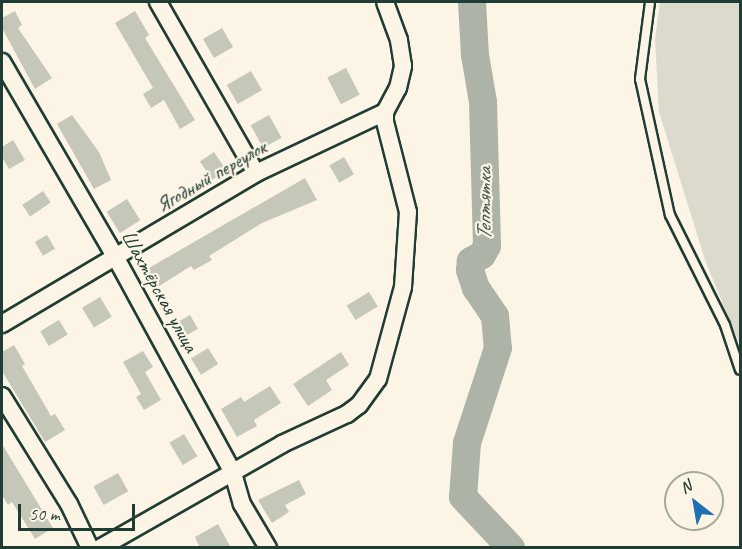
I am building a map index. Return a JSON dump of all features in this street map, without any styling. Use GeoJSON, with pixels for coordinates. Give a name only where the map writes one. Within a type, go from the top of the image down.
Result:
{"type":"FeatureCollection","features":[{"type":"Feature","properties":{"kind":"street"},"geometry":{"type":"LineString","coordinates":[[158,2],[256,174]]}},
{"type":"Feature","properties":{"kind":"street"},"geometry":{"type":"LineString","coordinates":[[100,548],[291,439],[347,414],[369,394],[378,379],[403,287],[408,212],[385,112],[398,88],[403,66],[399,40],[385,2]]}},
{"type":"Feature","properties":{"kind":"street","name":"Шахтёрская улица"},"geometry":{"type":"LineString","coordinates":[[2,62],[116,258],[233,473],[242,504],[268,548]]}},
{"type":"Feature","properties":{"kind":"street","name":"Ягодный переулок"},"geometry":{"type":"LineString","coordinates":[[2,324],[256,174],[385,112]]}},
{"type":"Feature","properties":{"kind":"street"},"geometry":{"type":"LineString","coordinates":[[2,396],[65,497],[90,548]]}},
{"type":"Feature","properties":{"kind":"lane"},"geometry":{"type":"LineString","coordinates":[[650,2],[640,79],[670,215],[725,325],[741,370]]}},
{"type":"Feature","properties":{"kind":"shaded area"},"geometry":{"type":"Polygon","coordinates":[[[660,2],[740,2],[740,345],[706,263],[659,112],[655,39],[660,2]]]}},
{"type":"Feature","properties":{"kind":"building"},"geometry":{"type":"Polygon","coordinates":[[[15,11],[22,25],[18,28],[52,78],[35,89],[2,28],[2,18],[15,11]]]}},
{"type":"Feature","properties":{"kind":"building"},"geometry":{"type":"Polygon","coordinates":[[[135,11],[149,35],[145,38],[195,120],[180,129],[164,100],[151,108],[143,94],[153,88],[115,23],[135,11]]]}},
{"type":"Feature","properties":{"kind":"building"},"geometry":{"type":"Polygon","coordinates":[[[222,28],[233,47],[214,58],[203,39],[222,28]]]}},
{"type":"Feature","properties":{"kind":"building"},"geometry":{"type":"Polygon","coordinates":[[[346,68],[360,95],[341,104],[327,78],[346,68]]]}},
{"type":"Feature","properties":{"kind":"building"},"geometry":{"type":"Polygon","coordinates":[[[251,71],[262,90],[238,104],[227,85],[251,71]]]}},
{"type":"Feature","properties":{"kind":"building"},"geometry":{"type":"Polygon","coordinates":[[[72,115],[99,152],[111,180],[94,189],[57,124],[72,115]]]}},
{"type":"Feature","properties":{"kind":"building"},"geometry":{"type":"Polygon","coordinates":[[[269,115],[282,138],[263,148],[251,125],[269,115]]]}},
{"type":"Feature","properties":{"kind":"building"},"geometry":{"type":"Polygon","coordinates":[[[13,140],[25,160],[9,169],[2,157],[2,147],[13,140]]]}},
{"type":"Feature","properties":{"kind":"building"},"geometry":{"type":"Polygon","coordinates":[[[214,152],[226,170],[212,180],[200,162],[214,152]]]}},
{"type":"Feature","properties":{"kind":"building"},"geometry":{"type":"Polygon","coordinates":[[[344,157],[354,174],[339,183],[329,166],[344,157]]]}},
{"type":"Feature","properties":{"kind":"building"},"geometry":{"type":"Polygon","coordinates":[[[305,178],[317,200],[262,223],[209,256],[212,260],[194,270],[191,266],[153,290],[142,272],[305,178]]]}},
{"type":"Feature","properties":{"kind":"building"},"geometry":{"type":"Polygon","coordinates":[[[43,191],[51,203],[30,217],[22,205],[43,191]]]}},
{"type":"Feature","properties":{"kind":"building"},"geometry":{"type":"Polygon","coordinates":[[[127,199],[140,220],[120,233],[107,212],[127,199]]]}},
{"type":"Feature","properties":{"kind":"building"},"geometry":{"type":"Polygon","coordinates":[[[47,235],[55,249],[43,256],[35,242],[47,235]]]}},
{"type":"Feature","properties":{"kind":"building"},"geometry":{"type":"Polygon","coordinates":[[[369,292],[378,307],[355,320],[347,305],[369,292]]]}},
{"type":"Feature","properties":{"kind":"building"},"geometry":{"type":"Polygon","coordinates":[[[100,297],[112,317],[94,328],[82,308],[100,297]]]}},
{"type":"Feature","properties":{"kind":"building"},"geometry":{"type":"Polygon","coordinates":[[[190,315],[198,329],[182,338],[174,324],[190,315]]]}},
{"type":"Feature","properties":{"kind":"building"},"geometry":{"type":"Polygon","coordinates":[[[59,320],[68,335],[49,346],[40,331],[59,320]]]}},
{"type":"Feature","properties":{"kind":"building"},"geometry":{"type":"Polygon","coordinates":[[[14,345],[25,364],[22,366],[51,416],[55,414],[65,430],[45,442],[2,371],[2,352],[14,345]]]}},
{"type":"Feature","properties":{"kind":"building"},"geometry":{"type":"Polygon","coordinates":[[[208,348],[218,364],[201,375],[191,359],[208,348]]]}},
{"type":"Feature","properties":{"kind":"building"},"geometry":{"type":"Polygon","coordinates":[[[143,351],[153,367],[145,372],[161,400],[144,410],[136,397],[141,394],[123,362],[143,351]]]}},
{"type":"Feature","properties":{"kind":"building"},"geometry":{"type":"Polygon","coordinates":[[[341,352],[349,365],[326,380],[332,390],[308,406],[293,384],[341,352]]]}},
{"type":"Feature","properties":{"kind":"building"},"geometry":{"type":"Polygon","coordinates":[[[270,386],[281,403],[254,420],[257,426],[237,437],[221,409],[241,397],[244,402],[270,386]]]}},
{"type":"Feature","properties":{"kind":"building"},"geometry":{"type":"Polygon","coordinates":[[[184,434],[197,456],[183,465],[169,443],[184,434]]]}},
{"type":"Feature","properties":{"kind":"building"},"geometry":{"type":"Polygon","coordinates":[[[2,444],[53,528],[35,539],[12,502],[8,505],[2,495],[2,444]]]}},
{"type":"Feature","properties":{"kind":"building"},"geometry":{"type":"Polygon","coordinates":[[[118,473],[128,491],[104,505],[94,487],[118,473]]]}},
{"type":"Feature","properties":{"kind":"building"},"geometry":{"type":"Polygon","coordinates":[[[299,480],[306,494],[285,505],[289,512],[272,523],[258,500],[299,480]]]}},
{"type":"Feature","properties":{"kind":"building"},"geometry":{"type":"Polygon","coordinates":[[[218,524],[231,548],[200,548],[195,537],[218,524]]]}},
{"type":"Feature","properties":{"kind":"waterway","name":"Тептятка"},"geometry":{"type":"LineString","coordinates":[[472,2],[475,55],[483,102],[487,246],[482,255],[471,261],[470,270],[476,288],[495,316],[498,348],[467,443],[463,497],[511,548]]}}]}
